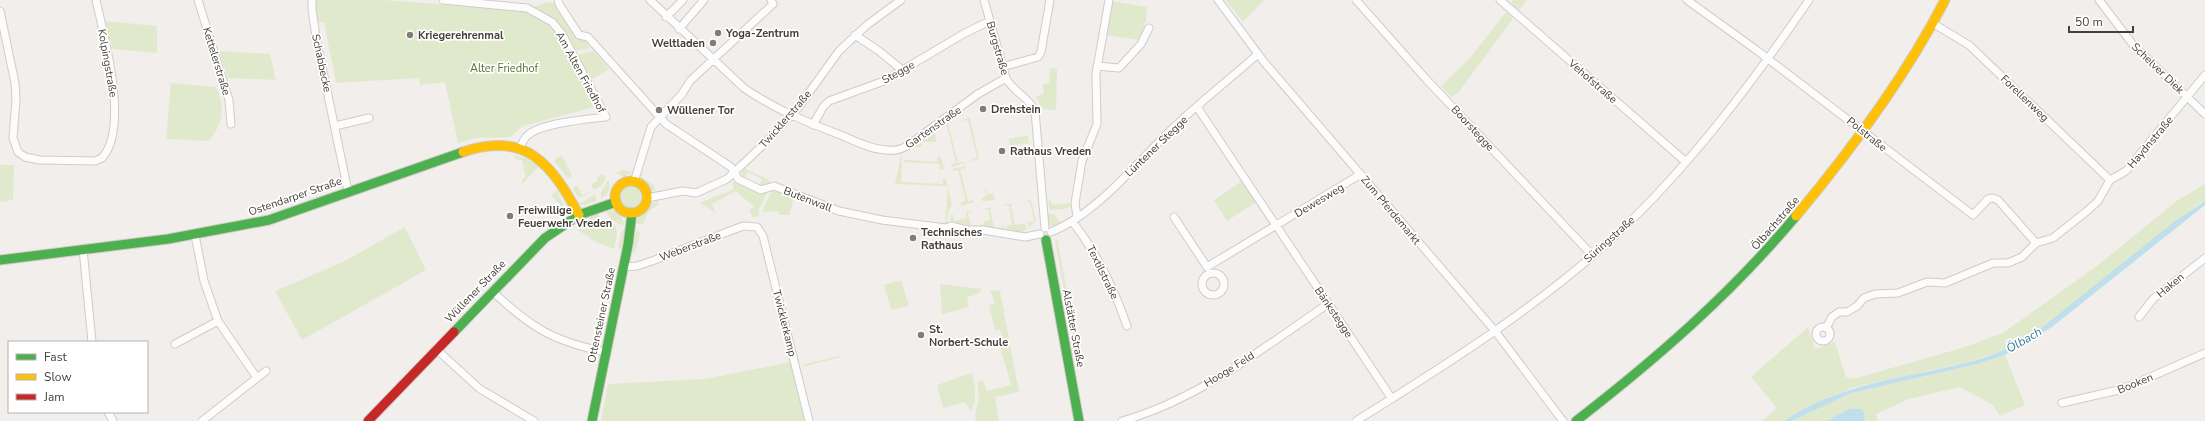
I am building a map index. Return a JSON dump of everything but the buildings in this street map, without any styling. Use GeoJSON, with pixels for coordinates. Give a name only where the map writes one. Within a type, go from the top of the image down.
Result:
{"type":"FeatureCollection","features":[{"type":"Feature","properties":{"kind":"street","name":"Kolpingstraße"},"geometry":{"type":"LineString","coordinates":[[0,11],[15,84],[16,100],[13,138],[18,152],[25,157],[40,160],[95,160],[102,158],[110,144],[115,97],[112,73],[96,0]]}},
{"type":"Feature","properties":{"kind":"street","name":"Kettelerstraße"},"geometry":{"type":"LineString","coordinates":[[198,0],[229,100],[231,124]]}},
{"type":"Feature","properties":{"kind":"street","name":"Schabbecke"},"geometry":{"type":"LineString","coordinates":[[312,0],[317,43],[348,191]]}},
{"type":"Feature","properties":{"kind":"street","name":"Am Alten Friedhof"},"geometry":{"type":"LineString","coordinates":[[443,0],[527,8],[552,22],[562,34],[606,117],[570,122],[534,131],[525,137],[520,148]]}},
{"type":"Feature","properties":{"kind":"street","name":"Butenwall"},"geometry":{"type":"LineString","coordinates":[[558,0],[561,9],[579,35],[588,37],[660,118],[731,166],[738,179],[761,190],[774,186],[839,210],[870,218],[941,228],[956,226],[966,230],[983,230],[1025,236],[1046,233]]}},
{"type":"Feature","properties":{"kind":"street","name":"Gartenstraße"},"geometry":{"type":"LineString","coordinates":[[650,0],[679,29],[744,88],[760,100],[813,125],[871,148],[887,151],[903,148],[982,91],[1006,78]]}},
{"type":"Feature","properties":{"kind":"street"},"geometry":{"type":"LineString","coordinates":[[666,17],[683,0]]}},
{"type":"Feature","properties":{"kind":"street"},"geometry":{"type":"LineString","coordinates":[[679,29],[704,0]]}},
{"type":"Feature","properties":{"kind":"street","name":"Twicklerstraße"},"geometry":{"type":"LineString","coordinates":[[646,198],[683,191],[696,193],[727,179],[763,145],[791,115],[839,51],[855,35],[901,0]]}},
{"type":"Feature","properties":{"kind":"street","name":"Burgstraße"},"geometry":{"type":"LineString","coordinates":[[984,0],[1006,78],[1012,87],[1029,101],[1034,111],[1046,233]]}},
{"type":"Feature","properties":{"kind":"street"},"geometry":{"type":"LineString","coordinates":[[1002,67],[1038,57],[1041,52],[1050,0]]}},
{"type":"Feature","properties":{"kind":"street"},"geometry":{"type":"LineString","coordinates":[[1075,219],[1075,203],[1082,162],[1097,124],[1097,66],[1109,0]]}},
{"type":"Feature","properties":{"kind":"street","name":"Zum Pferdemarkt"},"geometry":{"type":"LineString","coordinates":[[1218,0],[1258,54],[1495,331],[1563,421]]}},
{"type":"Feature","properties":{"kind":"street","name":"Boorstegge"},"geometry":{"type":"LineString","coordinates":[[1356,0],[1426,79],[1592,255]]}},
{"type":"Feature","properties":{"kind":"street","name":"Vehofstraße"},"geometry":{"type":"LineString","coordinates":[[1500,0],[1686,162]]}},
{"type":"Feature","properties":{"kind":"street","name":"Polstraße"},"geometry":{"type":"LineString","coordinates":[[1687,0],[1855,124],[1863,132],[1973,215],[1988,200],[1993,198],[1998,200],[2036,244]]}},
{"type":"Feature","properties":{"kind":"street","name":"Süringstraße"},"geometry":{"type":"LineString","coordinates":[[1356,421],[1495,331],[1592,255],[1639,212],[1686,162],[1767,58],[1809,0]]}},
{"type":"Feature","properties":{"kind":"street","name":"Ölbachstraße"},"geometry":{"type":"LineString","coordinates":[[1576,421],[1653,359],[1718,301],[1788,227],[1863,132],[1897,85],[1934,24],[1945,0]]}},
{"type":"Feature","properties":{"kind":"street","name":"Schelver Diek"},"geometry":{"type":"LineString","coordinates":[[2099,0],[2134,46],[2205,114]]}},
{"type":"Feature","properties":{"kind":"street"},"geometry":{"type":"LineString","coordinates":[[634,182],[651,127],[682,94],[690,81],[772,2]]}},
{"type":"Feature","properties":{"kind":"street","name":"Stegge"},"geometry":{"type":"LineString","coordinates":[[813,125],[825,103],[878,83],[965,33],[990,22]]}},
{"type":"Feature","properties":{"kind":"street","name":"Forellenweg"},"geometry":{"type":"LineString","coordinates":[[1934,24],[1969,45],[2110,180]]}},
{"type":"Feature","properties":{"kind":"street"},"geometry":{"type":"LineString","coordinates":[[1097,66],[1120,68],[1142,44],[1149,28]]}},
{"type":"Feature","properties":{"kind":"street"},"geometry":{"type":"LineString","coordinates":[[855,35],[879,51],[902,70]]}},
{"type":"Feature","properties":{"kind":"street","name":"Lüntener Stegge"},"geometry":{"type":"LineString","coordinates":[[1046,233],[1075,219],[1121,180],[1174,127],[1258,54]]}},
{"type":"Feature","properties":{"kind":"street","name":"Haydnstraße"},"geometry":{"type":"LineString","coordinates":[[1826,328],[1832,317],[1858,306],[1864,298],[1883,293],[1898,293],[1920,284],[1945,283],[1992,263],[2008,263],[2022,257],[2036,244],[2053,238],[2087,211],[2102,195],[2110,180],[2126,171],[2186,96],[2205,75]]}},
{"type":"Feature","properties":{"kind":"street","name":"Bänkstegge"},"geometry":{"type":"LineString","coordinates":[[1197,107],[1392,399]]}},
{"type":"Feature","properties":{"kind":"street"},"geometry":{"type":"LineString","coordinates":[[335,126],[368,118]]}},
{"type":"Feature","properties":{"kind":"street","name":"Ostendarper Straße"},"geometry":{"type":"LineString","coordinates":[[0,260],[195,235],[269,220],[474,148],[502,145],[520,148]]}},
{"type":"Feature","properties":{"kind":"street"},"geometry":{"type":"LineString","coordinates":[[520,148],[542,160],[552,170],[579,215]]}},
{"type":"Feature","properties":{"kind":"street","name":"Dewesweg"},"geometry":{"type":"LineString","coordinates":[[1276,225],[1361,174]]}},
{"type":"Feature","properties":{"kind":"street"},"geometry":{"type":"LineString","coordinates":[[627,182],[634,182],[643,187],[646,198],[644,206],[632,213],[624,211],[616,202],[616,193],[620,185],[627,182]]}},
{"type":"Feature","properties":{"kind":"street","name":"Wüllener Straße"},"geometry":{"type":"LineString","coordinates":[[368,421],[492,291],[545,238],[579,215],[616,202]]}},
{"type":"Feature","properties":{"kind":"street","name":"Ottensteiner Straße"},"geometry":{"type":"LineString","coordinates":[[592,421],[624,267],[632,213]]}},
{"type":"Feature","properties":{"kind":"street"},"geometry":{"type":"LineString","coordinates":[[1174,217],[1209,271],[1276,225]]}},
{"type":"Feature","properties":{"kind":"street","name":"Textilstraße"},"geometry":{"type":"LineString","coordinates":[[1075,219],[1100,262],[1127,326]]}},
{"type":"Feature","properties":{"kind":"street","name":"Weberstraße"},"geometry":{"type":"LineString","coordinates":[[624,267],[638,266],[743,226],[757,228]]}},
{"type":"Feature","properties":{"kind":"street","name":"Twicklerkamp"},"geometry":{"type":"LineString","coordinates":[[757,228],[763,236],[809,421]]}},
{"type":"Feature","properties":{"kind":"street","name":"Alstätter Straße"},"geometry":{"type":"LineString","coordinates":[[1046,233],[1079,421]]}},
{"type":"Feature","properties":{"kind":"street"},"geometry":{"type":"LineString","coordinates":[[195,235],[204,281],[218,321],[257,378]]}},
{"type":"Feature","properties":{"kind":"street"},"geometry":{"type":"LineString","coordinates":[[83,249],[92,341]]}},
{"type":"Feature","properties":{"kind":"street","name":"Haken"},"geometry":{"type":"LineString","coordinates":[[2139,317],[2153,299],[2205,258]]}},
{"type":"Feature","properties":{"kind":"street"},"geometry":{"type":"LineString","coordinates":[[492,291],[516,314],[540,331],[572,344],[606,352]]}},
{"type":"Feature","properties":{"kind":"street","name":"Hooge Feld"},"geometry":{"type":"LineString","coordinates":[[1122,421],[1146,414],[1199,388],[1328,304]]}},
{"type":"Feature","properties":{"kind":"street"},"geometry":{"type":"LineString","coordinates":[[175,344],[218,321]]}},
{"type":"Feature","properties":{"kind":"street"},"geometry":{"type":"LineString","coordinates":[[436,349],[480,389],[534,421]]}},
{"type":"Feature","properties":{"kind":"street","name":"Booken"},"geometry":{"type":"LineString","coordinates":[[2062,403],[2123,389],[2205,353]]}},
{"type":"Feature","properties":{"kind":"street"},"geometry":{"type":"LineString","coordinates":[[202,421],[266,371]]}},
{"type":"Feature","properties":{"kind":"green space","name":"Alter Friedhof"},"geometry":{"type":"Polygon","coordinates":[[[316,0],[384,0],[526,11],[549,24],[557,33],[595,107],[523,126],[510,137],[477,138],[458,143],[445,82],[420,85],[419,78],[336,83],[324,22],[317,22],[316,0]]]}},
{"type":"Feature","properties":{"kind":"green space"},"geometry":{"type":"Polygon","coordinates":[[[1226,0],[1264,0],[1243,22],[1226,0]]]}},
{"type":"Feature","properties":{"kind":"green space"},"geometry":{"type":"Polygon","coordinates":[[[1513,0],[1527,0],[1519,10],[1511,3],[1513,0]]]}},
{"type":"Feature","properties":{"kind":"green space"},"geometry":{"type":"Polygon","coordinates":[[[1111,1],[1147,7],[1146,20],[1140,40],[1106,35],[1111,1]]]}},
{"type":"Feature","properties":{"kind":"green space"},"geometry":{"type":"Polygon","coordinates":[[[549,2],[553,3],[577,39],[585,39],[590,48],[574,51],[554,20],[533,7],[549,2]]]}},
{"type":"Feature","properties":{"kind":"green space"},"geometry":{"type":"Polygon","coordinates":[[[1506,12],[1512,17],[1512,20],[1458,93],[1451,97],[1441,86],[1470,58],[1506,12]]]}},
{"type":"Feature","properties":{"kind":"green space"},"geometry":{"type":"Polygon","coordinates":[[[104,21],[157,26],[157,53],[113,49],[110,39],[108,39],[104,21]]]}},
{"type":"Feature","properties":{"kind":"green space"},"geometry":{"type":"Polygon","coordinates":[[[219,51],[270,54],[276,80],[228,78],[219,51]]]}},
{"type":"Feature","properties":{"kind":"green space"},"geometry":{"type":"Polygon","coordinates":[[[594,51],[609,69],[589,81],[576,55],[594,51]]]}},
{"type":"Feature","properties":{"kind":"green space"},"geometry":{"type":"Polygon","coordinates":[[[1050,68],[1057,69],[1056,110],[1043,109],[1035,97],[1044,93],[1043,84],[1049,83],[1050,68]]]}},
{"type":"Feature","properties":{"kind":"green space"},"geometry":{"type":"Polygon","coordinates":[[[171,83],[216,87],[221,101],[221,116],[217,129],[208,141],[166,139],[171,83]]]}},
{"type":"Feature","properties":{"kind":"green space"},"geometry":{"type":"Polygon","coordinates":[[[952,118],[954,120],[948,123],[958,163],[965,163],[951,167],[951,165],[956,163],[947,126],[942,127],[952,118]]]}},
{"type":"Feature","properties":{"kind":"green space"},"geometry":{"type":"Polygon","coordinates":[[[970,118],[979,160],[972,161],[977,158],[968,120],[962,120],[970,118]]]}},
{"type":"Feature","properties":{"kind":"green space"},"geometry":{"type":"Polygon","coordinates":[[[933,132],[935,134],[937,148],[936,142],[922,142],[922,147],[913,147],[933,132]]]}},
{"type":"Feature","properties":{"kind":"green space"},"geometry":{"type":"Polygon","coordinates":[[[1028,135],[1029,149],[1027,143],[1010,146],[1009,139],[1028,135]]]}},
{"type":"Feature","properties":{"kind":"green space"},"geometry":{"type":"Polygon","coordinates":[[[902,152],[901,182],[943,184],[943,178],[946,179],[948,186],[895,184],[902,152]]]}},
{"type":"Feature","properties":{"kind":"green space"},"geometry":{"type":"Polygon","coordinates":[[[514,155],[525,158],[539,166],[521,185],[523,178],[526,177],[522,160],[515,159],[514,155]]]}},
{"type":"Feature","properties":{"kind":"green space"},"geometry":{"type":"Polygon","coordinates":[[[562,155],[572,176],[567,178],[554,160],[562,155]]]}},
{"type":"Feature","properties":{"kind":"green space"},"geometry":{"type":"Polygon","coordinates":[[[938,156],[941,158],[944,168],[942,170],[940,170],[939,164],[904,162],[904,160],[937,162],[938,156]]]}},
{"type":"Feature","properties":{"kind":"green space"},"geometry":{"type":"Polygon","coordinates":[[[0,165],[14,165],[13,200],[0,202],[0,165]]]}},
{"type":"Feature","properties":{"kind":"green space"},"geometry":{"type":"Polygon","coordinates":[[[965,166],[966,168],[960,169],[968,201],[974,200],[974,202],[962,206],[960,203],[966,201],[958,170],[953,171],[952,169],[965,166]]]}},
{"type":"Feature","properties":{"kind":"green space"},"geometry":{"type":"Polygon","coordinates":[[[744,168],[769,180],[770,183],[762,186],[760,185],[762,179],[747,172],[745,177],[741,175],[744,168]]]}},
{"type":"Feature","properties":{"kind":"green space"},"geometry":{"type":"Polygon","coordinates":[[[623,170],[632,172],[624,177],[616,173],[623,170]]]}},
{"type":"Feature","properties":{"kind":"green space"},"geometry":{"type":"Polygon","coordinates":[[[603,174],[606,178],[601,186],[594,190],[591,185],[598,181],[597,178],[603,174]]]}},
{"type":"Feature","properties":{"kind":"green space"},"geometry":{"type":"Polygon","coordinates":[[[641,174],[644,179],[654,185],[656,192],[646,185],[641,174]]]}},
{"type":"Feature","properties":{"kind":"green space"},"geometry":{"type":"Polygon","coordinates":[[[608,180],[610,186],[609,191],[601,199],[601,193],[608,180]]]}},
{"type":"Feature","properties":{"kind":"green space"},"geometry":{"type":"Polygon","coordinates":[[[1242,181],[1256,202],[1227,221],[1214,200],[1242,181]]]}},
{"type":"Feature","properties":{"kind":"green space"},"geometry":{"type":"Polygon","coordinates":[[[735,182],[761,194],[767,193],[758,211],[760,215],[753,218],[749,210],[754,207],[736,191],[712,204],[716,213],[700,203],[734,189],[732,183],[735,182]]]}},
{"type":"Feature","properties":{"kind":"green space"},"geometry":{"type":"Polygon","coordinates":[[[2205,184],[2205,201],[2197,205],[2029,338],[2005,350],[1968,362],[1855,387],[1824,399],[1784,421],[1762,421],[1777,408],[1751,377],[1808,327],[1815,349],[1835,342],[1846,377],[1853,379],[1962,348],[2003,333],[2097,266],[2178,200],[2205,184]]]}},
{"type":"Feature","properties":{"kind":"green space"},"geometry":{"type":"Polygon","coordinates":[[[577,185],[582,195],[591,192],[579,198],[573,189],[577,185]]]}},
{"type":"Feature","properties":{"kind":"green space"},"geometry":{"type":"Polygon","coordinates":[[[630,186],[634,187],[640,193],[640,201],[634,207],[630,208],[626,207],[620,201],[619,197],[620,193],[626,187],[630,186]]]}},
{"type":"Feature","properties":{"kind":"green space"},"geometry":{"type":"Polygon","coordinates":[[[948,187],[952,204],[948,213],[947,224],[945,224],[948,187]]]}},
{"type":"Feature","properties":{"kind":"green space"},"geometry":{"type":"Polygon","coordinates":[[[985,188],[988,194],[993,193],[995,200],[982,201],[981,198],[987,196],[985,188]]]}},
{"type":"Feature","properties":{"kind":"green space"},"geometry":{"type":"Polygon","coordinates":[[[773,189],[795,196],[789,215],[779,215],[778,211],[764,212],[763,208],[773,189]]]}},
{"type":"Feature","properties":{"kind":"green space"},"geometry":{"type":"Polygon","coordinates":[[[557,190],[564,207],[564,216],[561,217],[557,213],[560,204],[551,196],[557,190]]]}},
{"type":"Feature","properties":{"kind":"green space"},"geometry":{"type":"Polygon","coordinates":[[[596,195],[596,201],[584,205],[579,204],[596,195]]]}},
{"type":"Feature","properties":{"kind":"green space"},"geometry":{"type":"Polygon","coordinates":[[[1049,199],[1053,205],[1072,203],[1071,206],[1064,209],[1049,210],[1049,199]]]}},
{"type":"Feature","properties":{"kind":"green space"},"geometry":{"type":"Polygon","coordinates":[[[1031,200],[1036,221],[1029,227],[1028,222],[1034,221],[1030,202],[1024,201],[1031,200]]]}},
{"type":"Feature","properties":{"kind":"green space"},"geometry":{"type":"Polygon","coordinates":[[[658,201],[658,205],[649,211],[643,224],[636,224],[639,217],[645,210],[651,204],[658,201]]]}},
{"type":"Feature","properties":{"kind":"green space"},"geometry":{"type":"Polygon","coordinates":[[[1016,203],[1011,205],[1015,225],[1025,223],[1027,228],[1022,233],[1007,231],[1007,226],[1012,225],[1009,206],[1003,205],[1016,203]]]}},
{"type":"Feature","properties":{"kind":"green space"},"geometry":{"type":"Polygon","coordinates":[[[995,207],[990,209],[994,228],[1005,227],[1005,231],[979,228],[979,225],[984,224],[984,221],[990,220],[988,209],[982,209],[995,207]]]}},
{"type":"Feature","properties":{"kind":"green space"},"geometry":{"type":"Polygon","coordinates":[[[613,210],[620,215],[625,225],[614,221],[606,211],[613,210]]]}},
{"type":"Feature","properties":{"kind":"green space"},"geometry":{"type":"Polygon","coordinates":[[[974,210],[968,213],[971,226],[976,225],[977,227],[950,223],[951,215],[953,214],[954,221],[967,218],[966,212],[974,210]]]}},
{"type":"Feature","properties":{"kind":"green space"},"geometry":{"type":"Polygon","coordinates":[[[600,212],[598,217],[581,224],[580,223],[600,212]]]}},
{"type":"Feature","properties":{"kind":"green space"},"geometry":{"type":"Polygon","coordinates":[[[1047,213],[1055,215],[1060,223],[1054,226],[1049,225],[1047,213]]]}},
{"type":"Feature","properties":{"kind":"green space"},"geometry":{"type":"Polygon","coordinates":[[[599,220],[608,220],[615,225],[617,234],[614,249],[596,242],[578,230],[599,220]]]}},
{"type":"Feature","properties":{"kind":"green space"},"geometry":{"type":"Polygon","coordinates":[[[405,227],[426,270],[302,340],[275,291],[343,262],[405,227]]]}},
{"type":"Feature","properties":{"kind":"green space"},"geometry":{"type":"Polygon","coordinates":[[[625,230],[622,249],[618,248],[621,232],[625,230]]]}},
{"type":"Feature","properties":{"kind":"green space"},"geometry":{"type":"Polygon","coordinates":[[[636,230],[640,233],[635,253],[633,252],[636,230]]]}},
{"type":"Feature","properties":{"kind":"green space"},"geometry":{"type":"Polygon","coordinates":[[[1057,238],[1077,344],[1074,344],[1055,241],[1057,238]]]}},
{"type":"Feature","properties":{"kind":"green space"},"geometry":{"type":"Polygon","coordinates":[[[901,280],[909,306],[891,310],[884,285],[901,280]]]}},
{"type":"Feature","properties":{"kind":"green space"},"geometry":{"type":"Polygon","coordinates":[[[940,284],[982,289],[978,294],[967,297],[969,307],[942,314],[940,284]]]}},
{"type":"Feature","properties":{"kind":"green space"},"geometry":{"type":"Polygon","coordinates":[[[990,290],[1000,291],[1019,392],[995,397],[999,421],[976,421],[975,416],[979,398],[977,382],[983,381],[987,391],[1011,385],[998,340],[1003,339],[1000,329],[995,330],[989,305],[995,303],[990,290]]]}},
{"type":"Feature","properties":{"kind":"green space"},"geometry":{"type":"Polygon","coordinates":[[[2005,355],[2025,405],[2000,416],[1992,404],[1959,387],[1909,399],[1876,414],[1878,421],[1792,421],[1851,393],[1973,365],[2005,355]]]}},
{"type":"Feature","properties":{"kind":"green space"},"geometry":{"type":"Polygon","coordinates":[[[838,356],[841,357],[806,366],[802,365],[838,356]]]}},
{"type":"Feature","properties":{"kind":"green space"},"geometry":{"type":"Polygon","coordinates":[[[791,362],[805,421],[601,421],[608,384],[705,379],[791,362]]]}},
{"type":"Feature","properties":{"kind":"green space"},"geometry":{"type":"Polygon","coordinates":[[[972,373],[975,388],[975,402],[971,411],[965,402],[943,408],[937,385],[972,373]]]}},
{"type":"Feature","properties":{"kind":"water"},"geometry":{"type":"Polygon","coordinates":[[[2205,201],[2205,205],[2052,327],[2005,355],[1973,365],[1851,393],[1792,421],[1784,421],[1806,408],[1851,390],[1874,383],[1984,358],[2029,338],[2175,221],[2205,201]]]}},
{"type":"Feature","properties":{"kind":"water"},"geometry":{"type":"Polygon","coordinates":[[[1849,409],[1861,409],[1865,415],[1864,421],[1827,421],[1849,409]]]}},
{"type":"Feature","properties":{"kind":"traffic: fast"},"geometry":{"type":"LineString","coordinates":[[0,260],[168,239],[269,220],[463,152]]}},
{"type":"Feature","properties":{"kind":"traffic: fast"},"geometry":{"type":"LineString","coordinates":[[454,332],[545,238],[579,215],[616,202]]}},
{"type":"Feature","properties":{"kind":"traffic: fast"},"geometry":{"type":"LineString","coordinates":[[592,421],[628,245],[632,213]]}},
{"type":"Feature","properties":{"kind":"traffic: fast"},"geometry":{"type":"LineString","coordinates":[[1576,421],[1635,374],[1719,299],[1771,245],[1796,216]]}},
{"type":"Feature","properties":{"kind":"traffic: fast"},"geometry":{"type":"LineString","coordinates":[[1046,240],[1079,421]]}},
{"type":"Feature","properties":{"kind":"traffic: slow"},"geometry":{"type":"LineString","coordinates":[[1796,216],[1857,139],[1895,85],[1913,57],[1945,0]]}},
{"type":"Feature","properties":{"kind":"traffic: slow"},"geometry":{"type":"LineString","coordinates":[[463,152],[485,146],[504,146],[520,149],[534,156],[547,167],[558,181],[579,215]]}},
{"type":"Feature","properties":{"kind":"traffic: slow"},"geometry":{"type":"LineString","coordinates":[[631,181],[642,186],[647,197],[642,208],[631,213],[620,208],[615,197],[620,186],[631,181]]}},
{"type":"Feature","properties":{"kind":"traffic: jam"},"geometry":{"type":"LineString","coordinates":[[368,421],[454,332]]}},
{"type":"Feature","properties":{"kind":"place","name":"Yoga-Zentrum"},"geometry":{"type":"Point","coordinates":[718,33]}},
{"type":"Feature","properties":{"kind":"place","name":"Kriegerehrenmal"},"geometry":{"type":"Point","coordinates":[410,35]}},
{"type":"Feature","properties":{"kind":"place","name":"Weltladen"},"geometry":{"type":"Point","coordinates":[713,43]}},
{"type":"Feature","properties":{"kind":"place","name":"Drehstein"},"geometry":{"type":"Point","coordinates":[983,109]}},
{"type":"Feature","properties":{"kind":"place","name":"Wüllener Tor"},"geometry":{"type":"Point","coordinates":[659,110]}},
{"type":"Feature","properties":{"kind":"place","name":"Rathaus Vreden"},"geometry":{"type":"Point","coordinates":[1002,151]}},
{"type":"Feature","properties":{"kind":"place","name":"Freiwillige Feuerwehr Vreden"},"geometry":{"type":"Point","coordinates":[510,216]}},
{"type":"Feature","properties":{"kind":"place","name":"Technisches Rathaus"},"geometry":{"type":"Point","coordinates":[913,238]}},
{"type":"Feature","properties":{"kind":"place","name":"St. Norbert-Schule"},"geometry":{"type":"Point","coordinates":[921,335]}},
{"type":"Feature","properties":{"kind":"water label","name":"Ölbach"},"geometry":{"type":"Point","coordinates":[2024,340]}}]}
